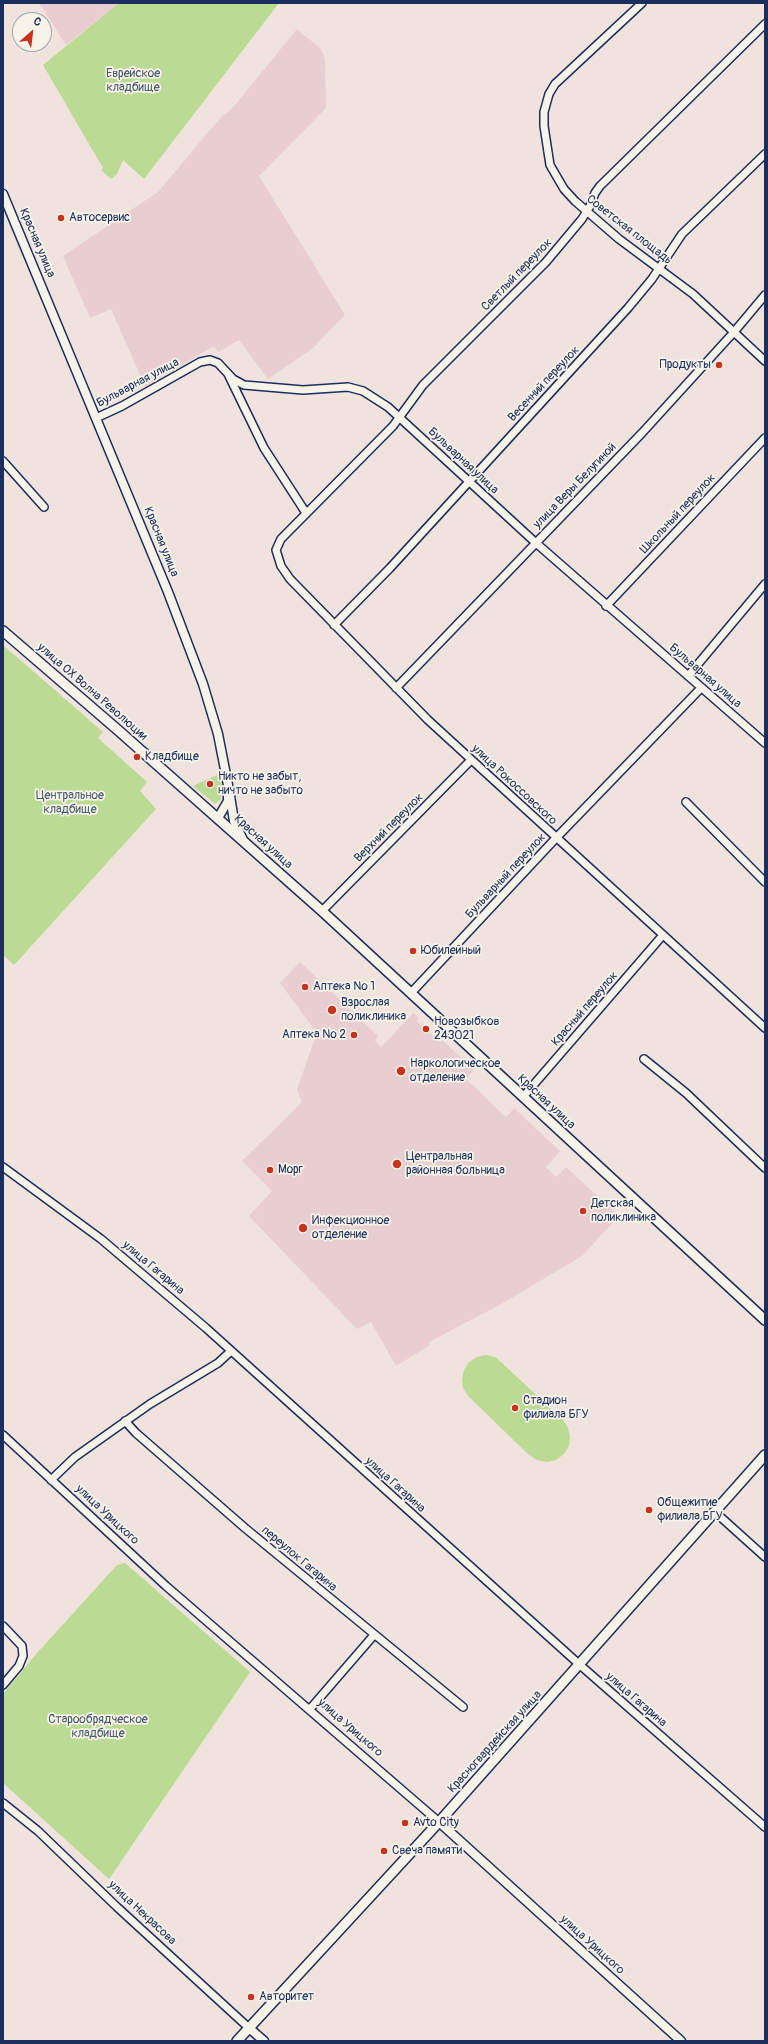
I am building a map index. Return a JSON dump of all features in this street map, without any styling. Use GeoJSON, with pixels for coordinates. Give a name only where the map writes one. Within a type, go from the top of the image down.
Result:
{"type":"FeatureCollection","features":[{"type":"Feature","properties":{"kind":"main road","name":"улица ОХ Волна Революции"},"geometry":{"type":"LineString","coordinates":[[3,631],[218,818]]}},
{"type":"Feature","properties":{"kind":"main road","name":"Красная улица"},"geometry":{"type":"LineString","coordinates":[[218,818],[322,911],[765,1320]]}},
{"type":"Feature","properties":{"kind":"main road","name":"Красногвардейская улица"},"geometry":{"type":"LineString","coordinates":[[238,2041],[439,1822],[765,1455]]}},
{"type":"Feature","properties":{"kind":"street","name":"Советская площадь"},"geometry":{"type":"LineString","coordinates":[[642,3],[555,84],[549,94],[544,112],[547,154],[550,165],[561,185],[587,212],[619,239],[693,294],[765,362]]}},
{"type":"Feature","properties":{"kind":"street","name":"Светлый переулок"},"geometry":{"type":"LineString","coordinates":[[281,539],[385,435],[400,418],[423,385],[546,262],[587,212],[600,186],[765,24]]}},
{"type":"Feature","properties":{"kind":"street","name":"Весенний переулок"},"geometry":{"type":"LineString","coordinates":[[334,625],[386,572],[628,308],[659,268],[682,234],[765,154]]}},
{"type":"Feature","properties":{"kind":"street","name":"Красная улица"},"geometry":{"type":"LineString","coordinates":[[3,194],[173,605],[203,684],[218,734],[228,785],[228,801],[218,818]]}},
{"type":"Feature","properties":{"kind":"street","name":"улица Веры Белугиной"},"geometry":{"type":"LineString","coordinates":[[396,688],[647,428],[734,332],[765,294]]}},
{"type":"Feature","properties":{"kind":"street","name":"Бульварная улица"},"geometry":{"type":"LineString","coordinates":[[96,418],[122,406],[205,360],[218,363],[239,382],[250,386],[303,390],[348,387],[357,388],[382,402],[468,482],[606,606],[765,743]]}},
{"type":"Feature","properties":{"kind":"street"},"geometry":{"type":"LineString","coordinates":[[227,372],[264,448],[306,513]]}},
{"type":"Feature","properties":{"kind":"street","name":"Школьный переулок"},"geometry":{"type":"LineString","coordinates":[[606,606],[765,438]]}},
{"type":"Feature","properties":{"kind":"street"},"geometry":{"type":"LineString","coordinates":[[3,461],[44,507]]}},
{"type":"Feature","properties":{"kind":"street","name":"улица Рокоссовского"},"geometry":{"type":"LineString","coordinates":[[281,539],[276,550],[281,566],[290,579],[396,688],[471,760],[765,1028]]}},
{"type":"Feature","properties":{"kind":"street"},"geometry":{"type":"LineString","coordinates":[[688,676],[765,584]]}},
{"type":"Feature","properties":{"kind":"street","name":"Бульварный переулок"},"geometry":{"type":"LineString","coordinates":[[411,993],[556,838],[701,688]]}},
{"type":"Feature","properties":{"kind":"street","name":"Верхний переулок"},"geometry":{"type":"LineString","coordinates":[[322,911],[471,760]]}},
{"type":"Feature","properties":{"kind":"street"},"geometry":{"type":"LineString","coordinates":[[228,785],[234,821],[244,841]]}},
{"type":"Feature","properties":{"kind":"street"},"geometry":{"type":"LineString","coordinates":[[686,802],[765,882]]}},
{"type":"Feature","properties":{"kind":"street","name":"Красный переулок"},"geometry":{"type":"LineString","coordinates":[[523,1097],[663,935]]}},
{"type":"Feature","properties":{"kind":"street"},"geometry":{"type":"LineString","coordinates":[[644,1059],[686,1093],[765,1168]]}},
{"type":"Feature","properties":{"kind":"street","name":"улица Гагарина"},"geometry":{"type":"LineString","coordinates":[[3,1167],[111,1247],[231,1351],[580,1665],[765,1827]]}},
{"type":"Feature","properties":{"kind":"street"},"geometry":{"type":"LineString","coordinates":[[51,1480],[69,1462],[125,1421],[166,1394],[218,1364],[231,1351]]}},
{"type":"Feature","properties":{"kind":"street","name":"переулок Гагарина"},"geometry":{"type":"LineString","coordinates":[[125,1421],[136,1433],[245,1528],[463,1708]]}},
{"type":"Feature","properties":{"kind":"street","name":"улица Урицкого"},"geometry":{"type":"LineString","coordinates":[[3,1435],[166,1586],[439,1822],[681,2041]]}},
{"type":"Feature","properties":{"kind":"street"},"geometry":{"type":"LineString","coordinates":[[715,1512],[765,1558]]}},
{"type":"Feature","properties":{"kind":"street"},"geometry":{"type":"LineString","coordinates":[[3,1626],[18,1640],[22,1646],[23,1656],[19,1666],[3,1685]]}},
{"type":"Feature","properties":{"kind":"street"},"geometry":{"type":"LineString","coordinates":[[310,1709],[374,1635]]}},
{"type":"Feature","properties":{"kind":"street","name":"улица Некрасова"},"geometry":{"type":"LineString","coordinates":[[3,1802],[42,1834],[117,1907],[264,2041]]}},
{"type":"Feature","properties":{"kind":"shaded area"},"geometry":{"type":"Polygon","coordinates":[[[39,3],[119,3],[66,45],[52,23],[52,12],[45,12],[39,3]]]}},
{"type":"Feature","properties":{"kind":"shaded area"},"geometry":{"type":"Polygon","coordinates":[[[297,29],[321,49],[325,59],[326,108],[259,176],[345,315],[313,348],[268,379],[239,340],[218,352],[214,346],[145,386],[111,309],[90,318],[63,256],[158,192],[222,116],[231,110],[297,29]]]}},
{"type":"Feature","properties":{"kind":"shaded area","name":"Центральная районная больница"},"geometry":{"type":"Polygon","coordinates":[[[300,962],[378,1036],[375,1041],[381,1047],[413,1013],[419,1018],[417,1021],[440,1042],[442,1040],[474,1070],[466,1079],[506,1117],[514,1108],[560,1151],[546,1167],[556,1177],[566,1167],[619,1216],[582,1256],[503,1303],[429,1342],[430,1345],[396,1366],[371,1322],[357,1329],[249,1216],[272,1191],[242,1161],[302,1102],[297,1089],[317,1033],[280,983],[300,962]]]}},
{"type":"Feature","properties":{"kind":"green space","name":"Еврейское кладбище"},"geometry":{"type":"Polygon","coordinates":[[[119,3],[279,3],[144,179],[123,160],[117,174],[111,179],[101,170],[103,168],[43,65],[119,3]]]}},
{"type":"Feature","properties":{"kind":"green space","name":"Центральное кладбище"},"geometry":{"type":"Polygon","coordinates":[[[3,645],[103,732],[98,738],[147,782],[140,791],[156,809],[14,965],[3,955],[3,645]]]}},
{"type":"Feature","properties":{"kind":"green space"},"geometry":{"type":"Polygon","coordinates":[[[221,773],[223,791],[220,800],[215,804],[193,786],[221,773]]]}},
{"type":"Feature","properties":{"kind":"green space","name":"Стадион филиала БГУ"},"geometry":{"type":"Polygon","coordinates":[[[486,1355],[495,1357],[563,1420],[568,1428],[570,1437],[569,1446],[564,1454],[556,1460],[547,1462],[537,1460],[529,1455],[468,1396],[463,1388],[462,1379],[464,1370],[469,1362],[477,1357],[486,1355]]]}},
{"type":"Feature","properties":{"kind":"green space","name":"Старообрядческое кладбище"},"geometry":{"type":"Polygon","coordinates":[[[125,1563],[250,1672],[109,1879],[3,1783],[3,1694],[37,1653],[117,1565],[125,1563]]]}},
{"type":"Feature","properties":{"kind":"place","name":"Автосервис"},"geometry":{"type":"Point","coordinates":[61,218]}},
{"type":"Feature","properties":{"kind":"place","name":"Продукты"},"geometry":{"type":"Point","coordinates":[719,365]}},
{"type":"Feature","properties":{"kind":"place","name":"Кладбище"},"geometry":{"type":"Point","coordinates":[137,757]}},
{"type":"Feature","properties":{"kind":"place","name":"Никто не забыт, ничто не забыто"},"geometry":{"type":"Point","coordinates":[210,784]}},
{"type":"Feature","properties":{"kind":"place","name":"Юбилейный"},"geometry":{"type":"Point","coordinates":[413,951]}},
{"type":"Feature","properties":{"kind":"place","name":"Аптека № 1"},"geometry":{"type":"Point","coordinates":[305,987]}},
{"type":"Feature","properties":{"kind":"place","name":"Взрослая поликлиника"},"geometry":{"type":"Point","coordinates":[332,1010]}},
{"type":"Feature","properties":{"kind":"place","name":"Новозыбков 243021"},"geometry":{"type":"Point","coordinates":[426,1029]}},
{"type":"Feature","properties":{"kind":"place","name":"Аптека № 2"},"geometry":{"type":"Point","coordinates":[354,1035]}},
{"type":"Feature","properties":{"kind":"place","name":"Наркологическое отделение"},"geometry":{"type":"Point","coordinates":[401,1071]}},
{"type":"Feature","properties":{"kind":"place","name":"Центральная районная больница"},"geometry":{"type":"Point","coordinates":[397,1164]}},
{"type":"Feature","properties":{"kind":"place","name":"Морг"},"geometry":{"type":"Point","coordinates":[270,1170]}},
{"type":"Feature","properties":{"kind":"place","name":"Детская поликлиника"},"geometry":{"type":"Point","coordinates":[583,1211]}},
{"type":"Feature","properties":{"kind":"place","name":"Инфекционное отделение"},"geometry":{"type":"Point","coordinates":[303,1228]}},
{"type":"Feature","properties":{"kind":"place","name":"Стадион филиала БГУ"},"geometry":{"type":"Point","coordinates":[515,1408]}},
{"type":"Feature","properties":{"kind":"place","name":"Общежитие филиала БГУ"},"geometry":{"type":"Point","coordinates":[649,1510]}},
{"type":"Feature","properties":{"kind":"place","name":"Avto City"},"geometry":{"type":"Point","coordinates":[405,1823]}},
{"type":"Feature","properties":{"kind":"place","name":"Свеча памяти"},"geometry":{"type":"Point","coordinates":[384,1851]}},
{"type":"Feature","properties":{"kind":"place","name":"Авторитет"},"geometry":{"type":"Point","coordinates":[251,1997]}}]}
